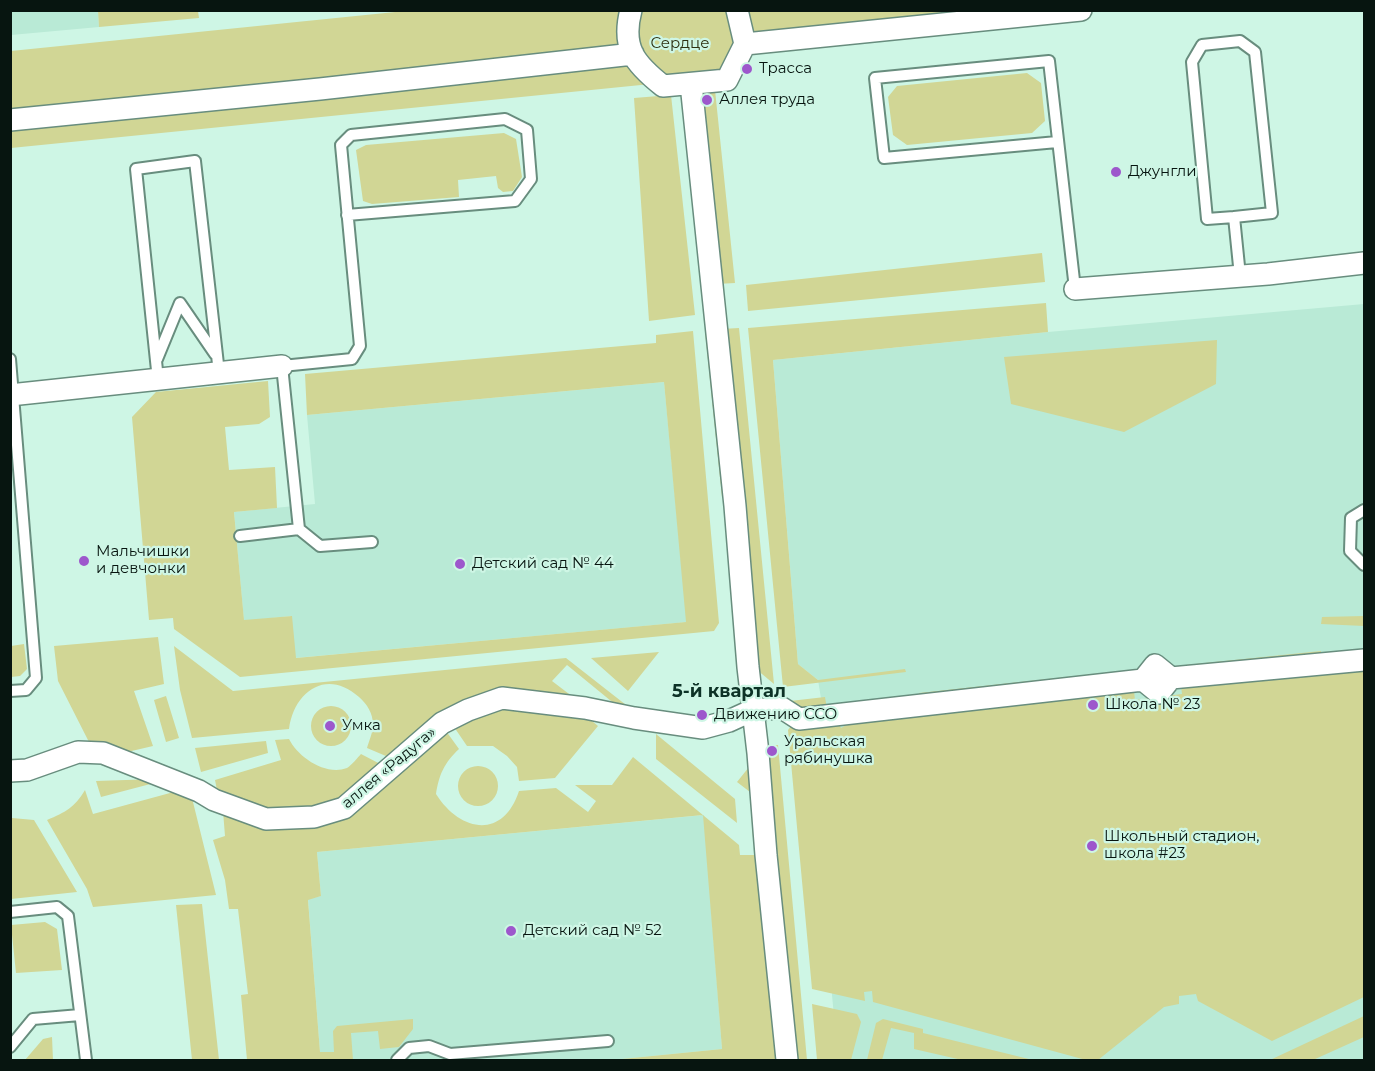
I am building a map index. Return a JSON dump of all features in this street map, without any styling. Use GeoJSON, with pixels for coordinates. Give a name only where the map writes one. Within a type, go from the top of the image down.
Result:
{"type":"FeatureCollection","features":[{"type":"Feature","properties":{"kind":"street"},"geometry":{"type":"LineString","coordinates":[[631,10],[627,37],[633,54],[640,68],[663,86],[727,80],[745,44],[737,10]]}},
{"type":"Feature","properties":{"kind":"street"},"geometry":{"type":"LineString","coordinates":[[745,44],[1081,10]]}},
{"type":"Feature","properties":{"kind":"street"},"geometry":{"type":"LineString","coordinates":[[10,120],[320,89],[633,54]]}},
{"type":"Feature","properties":{"kind":"street"},"geometry":{"type":"LineString","coordinates":[[691,84],[735,506],[748,667],[786,1060]]}},
{"type":"Feature","properties":{"kind":"street"},"geometry":{"type":"LineString","coordinates":[[1075,289],[1365,263]]}},
{"type":"Feature","properties":{"kind":"street"},"geometry":{"type":"LineString","coordinates":[[12,394],[157,371],[218,365],[282,366]]}},
{"type":"Feature","properties":{"kind":"street"},"geometry":{"type":"LineString","coordinates":[[753,710],[782,708],[799,719],[1143,680],[1159,693],[1171,678],[1365,660]]}},
{"type":"Feature","properties":{"kind":"street","name":"аллея «Радуга»"},"geometry":{"type":"LineString","coordinates":[[10,771],[27,770],[78,752],[103,753],[199,791],[214,800],[266,819],[314,817],[344,808],[442,723],[468,710],[502,698],[585,708],[703,728],[729,721],[753,710]]}},
{"type":"Feature","properties":{"kind":"lane"},"geometry":{"type":"LineString","coordinates":[[1240,41],[1256,52],[1272,213],[1234,217],[1208,219],[1192,62],[1202,45],[1240,41]]}},
{"type":"Feature","properties":{"kind":"lane"},"geometry":{"type":"LineString","coordinates":[[1057,142],[884,158],[875,78],[1050,61],[1057,142],[1075,289]]}},
{"type":"Feature","properties":{"kind":"lane"},"geometry":{"type":"LineString","coordinates":[[298,529],[282,366],[352,359],[360,346],[347,215],[341,145],[351,135],[505,119],[527,130],[531,179],[515,201],[347,215]]}},
{"type":"Feature","properties":{"kind":"lane"},"geometry":{"type":"LineString","coordinates":[[157,371],[136,169],[195,161],[218,365]]}},
{"type":"Feature","properties":{"kind":"lane"},"geometry":{"type":"LineString","coordinates":[[1234,217],[1240,276]]}},
{"type":"Feature","properties":{"kind":"lane"},"geometry":{"type":"LineString","coordinates":[[157,371],[180,303],[218,365]]}},
{"type":"Feature","properties":{"kind":"lane"},"geometry":{"type":"LineString","coordinates":[[10,359],[36,678],[26,690],[10,691]]}},
{"type":"Feature","properties":{"kind":"lane"},"geometry":{"type":"LineString","coordinates":[[1365,510],[1351,518],[1350,551],[1365,565]]}},
{"type":"Feature","properties":{"kind":"lane"},"geometry":{"type":"LineString","coordinates":[[240,536],[298,529],[320,546],[372,542]]}},
{"type":"Feature","properties":{"kind":"lane"},"geometry":{"type":"LineString","coordinates":[[10,532],[23,530]]}},
{"type":"Feature","properties":{"kind":"lane"},"geometry":{"type":"LineString","coordinates":[[10,912],[57,907],[68,916],[86,1060]]}},
{"type":"Feature","properties":{"kind":"lane"},"geometry":{"type":"LineString","coordinates":[[10,1047],[33,1019],[80,1015]]}},
{"type":"Feature","properties":{"kind":"lane"},"geometry":{"type":"LineString","coordinates":[[397,1060],[409,1048],[429,1046],[450,1054],[608,1041]]}},
{"type":"Feature","properties":{"kind":"shaded area"},"geometry":{"type":"Polygon","coordinates":[[[11,11],[98,11],[99,27],[11,35],[11,11]]]}},
{"type":"Feature","properties":{"kind":"shaded area","name":"Школа № 23"},"geometry":{"type":"Polygon","coordinates":[[[1364,304],[1364,1060],[838,1060],[832,995],[826,729],[818,680],[798,664],[773,360],[1048,332],[1364,304]]]}},
{"type":"Feature","properties":{"kind":"shaded area","name":"Детский сад № 44"},"geometry":{"type":"Polygon","coordinates":[[[664,382],[687,622],[295,658],[291,616],[244,621],[234,512],[315,504],[307,415],[664,382]]]}},
{"type":"Feature","properties":{"kind":"shaded area","name":"Детский сад № 52"},"geometry":{"type":"Polygon","coordinates":[[[704,815],[722,1049],[612,1060],[335,1060],[334,1052],[320,1052],[308,899],[321,896],[317,852],[704,815]]]}},
{"type":"Feature","properties":{"kind":"green space"},"geometry":{"type":"Polygon","coordinates":[[[745,10],[1035,11],[750,38],[745,10]]]}},
{"type":"Feature","properties":{"kind":"green space"},"geometry":{"type":"Polygon","coordinates":[[[98,11],[198,11],[199,18],[99,27],[98,11]]]}},
{"type":"Feature","properties":{"kind":"green space"},"geometry":{"type":"Polygon","coordinates":[[[405,11],[625,11],[627,49],[11,112],[11,51],[405,11]]]}},
{"type":"Feature","properties":{"kind":"green space","name":"Сердце"},"geometry":{"type":"Polygon","coordinates":[[[638,11],[733,11],[739,36],[730,58],[711,77],[668,80],[648,65],[639,52],[636,36],[638,11]]]}},
{"type":"Feature","properties":{"kind":"green space"},"geometry":{"type":"Polygon","coordinates":[[[632,60],[651,84],[11,148],[10,125],[632,60]]]}},
{"type":"Feature","properties":{"kind":"green space"},"geometry":{"type":"Polygon","coordinates":[[[1027,73],[1041,83],[1045,121],[1032,133],[907,145],[893,135],[888,97],[897,86],[1027,73]]]}},
{"type":"Feature","properties":{"kind":"green space","name":"Аллея труда"},"geometry":{"type":"Polygon","coordinates":[[[715,90],[735,283],[717,284],[697,92],[715,90]]]}},
{"type":"Feature","properties":{"kind":"green space"},"geometry":{"type":"Polygon","coordinates":[[[671,95],[695,315],[649,321],[634,98],[671,95]]]}},
{"type":"Feature","properties":{"kind":"green space"},"geometry":{"type":"Polygon","coordinates":[[[504,133],[516,139],[522,177],[513,191],[503,192],[498,188],[496,176],[458,180],[459,197],[372,204],[363,201],[356,150],[366,145],[504,133]]]}},
{"type":"Feature","properties":{"kind":"green space"},"geometry":{"type":"Polygon","coordinates":[[[1042,253],[1045,282],[748,311],[746,285],[1042,253]]]}},
{"type":"Feature","properties":{"kind":"green space"},"geometry":{"type":"Polygon","coordinates":[[[1046,303],[1048,332],[773,360],[798,664],[818,680],[905,669],[906,672],[783,687],[748,328],[1046,303]]]}},
{"type":"Feature","properties":{"kind":"green space"},"geometry":{"type":"Polygon","coordinates":[[[739,328],[774,684],[756,669],[721,329],[739,328]]]}},
{"type":"Feature","properties":{"kind":"green space"},"geometry":{"type":"Polygon","coordinates":[[[710,330],[727,497],[722,497],[705,331],[710,330]]]}},
{"type":"Feature","properties":{"kind":"green space"},"geometry":{"type":"Polygon","coordinates":[[[693,331],[719,623],[714,631],[240,677],[174,629],[173,618],[149,620],[132,417],[156,392],[268,381],[270,417],[259,424],[225,427],[229,470],[275,467],[277,508],[234,512],[244,620],[292,616],[296,658],[686,622],[664,382],[307,415],[305,374],[656,343],[656,335],[693,331]]]}},
{"type":"Feature","properties":{"kind":"green space"},"geometry":{"type":"Polygon","coordinates":[[[1217,340],[1216,384],[1124,432],[1011,404],[1004,357],[1217,340]]]}},
{"type":"Feature","properties":{"kind":"green space"},"geometry":{"type":"Polygon","coordinates":[[[1364,616],[1364,626],[1321,624],[1322,617],[1364,616]]]}},
{"type":"Feature","properties":{"kind":"green space"},"geometry":{"type":"Polygon","coordinates":[[[158,637],[164,684],[134,691],[153,746],[123,753],[91,746],[58,681],[54,646],[158,637]]]}},
{"type":"Feature","properties":{"kind":"green space"},"geometry":{"type":"Polygon","coordinates":[[[24,644],[27,669],[20,676],[11,677],[11,646],[24,644]]]}},
{"type":"Feature","properties":{"kind":"green space"},"geometry":{"type":"Polygon","coordinates":[[[174,646],[233,691],[566,658],[635,712],[622,710],[567,665],[552,681],[573,697],[502,692],[393,759],[367,748],[373,725],[369,709],[347,688],[335,684],[324,684],[305,695],[292,716],[289,729],[192,738],[180,690],[174,646]]]}},
{"type":"Feature","properties":{"kind":"green space"},"geometry":{"type":"Polygon","coordinates":[[[1321,651],[1321,658],[1187,671],[1186,665],[1321,651]]]}},
{"type":"Feature","properties":{"kind":"green space"},"geometry":{"type":"Polygon","coordinates":[[[659,652],[628,691],[591,658],[659,652]]]}},
{"type":"Feature","properties":{"kind":"green space","name":"Школьный стадион, школа #23"},"geometry":{"type":"Polygon","coordinates":[[[1364,666],[1364,997],[1272,1041],[1198,1001],[1196,994],[1179,996],[1179,1004],[1164,1007],[1098,1060],[1086,1060],[873,1002],[872,991],[864,992],[865,1001],[812,989],[788,730],[791,726],[838,722],[841,728],[850,723],[1134,691],[1135,700],[1182,694],[1181,686],[1364,666]]]}},
{"type":"Feature","properties":{"kind":"green space"},"geometry":{"type":"Polygon","coordinates":[[[1122,671],[1122,677],[920,699],[919,693],[1122,671]]]}},
{"type":"Feature","properties":{"kind":"green space"},"geometry":{"type":"Polygon","coordinates":[[[166,696],[179,738],[166,742],[154,700],[166,696]]]}},
{"type":"Feature","properties":{"kind":"green space"},"geometry":{"type":"Polygon","coordinates":[[[825,697],[827,709],[793,713],[797,706],[790,701],[825,697]]]}},
{"type":"Feature","properties":{"kind":"green space"},"geometry":{"type":"Polygon","coordinates":[[[331,706],[345,712],[351,726],[345,740],[331,746],[317,740],[311,726],[317,712],[331,706]]]}},
{"type":"Feature","properties":{"kind":"green space"},"geometry":{"type":"Polygon","coordinates":[[[501,707],[580,711],[598,726],[555,778],[519,781],[517,767],[507,756],[493,746],[467,746],[454,727],[501,707]]]}},
{"type":"Feature","properties":{"kind":"green space"},"geometry":{"type":"Polygon","coordinates":[[[446,731],[459,749],[443,770],[436,794],[446,807],[469,823],[492,824],[503,817],[512,807],[519,791],[556,788],[588,812],[596,801],[575,785],[612,785],[633,757],[703,815],[317,852],[321,896],[308,900],[320,1052],[334,1052],[333,1031],[337,1026],[413,1019],[413,1029],[399,1047],[380,1049],[378,1031],[351,1033],[353,1060],[247,1060],[241,995],[248,994],[238,909],[229,909],[225,880],[213,840],[225,836],[223,811],[305,825],[446,731]]]}},
{"type":"Feature","properties":{"kind":"green space"},"geometry":{"type":"Polygon","coordinates":[[[656,734],[735,799],[737,823],[656,759],[656,734]]]}},
{"type":"Feature","properties":{"kind":"green space"},"geometry":{"type":"Polygon","coordinates":[[[289,739],[299,752],[321,767],[339,770],[347,768],[361,754],[384,766],[343,799],[312,807],[268,808],[218,795],[215,780],[281,760],[275,740],[289,739]]]}},
{"type":"Feature","properties":{"kind":"green space"},"geometry":{"type":"Polygon","coordinates":[[[266,741],[268,753],[201,772],[195,748],[266,741]]]}},
{"type":"Feature","properties":{"kind":"green space"},"geometry":{"type":"Polygon","coordinates":[[[764,745],[778,745],[807,1060],[789,1060],[764,745]]]}},
{"type":"Feature","properties":{"kind":"green space"},"geometry":{"type":"Polygon","coordinates":[[[753,762],[759,843],[753,838],[750,792],[737,782],[753,762]]]}},
{"type":"Feature","properties":{"kind":"green space"},"geometry":{"type":"Polygon","coordinates":[[[478,766],[492,772],[498,786],[492,800],[478,806],[464,800],[458,786],[464,772],[478,766]]]}},
{"type":"Feature","properties":{"kind":"green space"},"geometry":{"type":"Polygon","coordinates":[[[156,779],[158,782],[101,797],[96,781],[156,779]]]}},
{"type":"Feature","properties":{"kind":"green space"},"geometry":{"type":"Polygon","coordinates":[[[85,790],[93,814],[181,790],[192,798],[216,895],[93,907],[87,889],[47,820],[69,809],[85,790]]]}},
{"type":"Feature","properties":{"kind":"green space"},"geometry":{"type":"Polygon","coordinates":[[[703,815],[739,845],[740,855],[759,855],[777,1060],[612,1060],[722,1049],[703,815]]]}},
{"type":"Feature","properties":{"kind":"green space"},"geometry":{"type":"Polygon","coordinates":[[[12,818],[34,820],[77,892],[11,899],[10,831],[12,818]]]}},
{"type":"Feature","properties":{"kind":"green space"},"geometry":{"type":"Polygon","coordinates":[[[202,904],[219,1060],[192,1060],[176,905],[202,904]]]}},
{"type":"Feature","properties":{"kind":"green space"},"geometry":{"type":"Polygon","coordinates":[[[45,922],[57,929],[62,970],[16,973],[11,925],[45,922]]]}},
{"type":"Feature","properties":{"kind":"green space"},"geometry":{"type":"Polygon","coordinates":[[[812,1004],[857,1014],[861,1022],[851,1060],[817,1060],[812,1004]]]}},
{"type":"Feature","properties":{"kind":"green space"},"geometry":{"type":"Polygon","coordinates":[[[1364,1016],[1364,1037],[1313,1060],[1270,1060],[1364,1016]]]}},
{"type":"Feature","properties":{"kind":"green space"},"geometry":{"type":"Polygon","coordinates":[[[883,1019],[923,1029],[923,1033],[1033,1060],[962,1060],[914,1049],[914,1033],[891,1028],[882,1060],[867,1060],[876,1023],[883,1019]]]}},
{"type":"Feature","properties":{"kind":"green space"},"geometry":{"type":"Polygon","coordinates":[[[52,1037],[53,1060],[25,1060],[43,1039],[52,1037]]]}},
{"type":"Feature","properties":{"kind":"place","name":"Трасса"},"geometry":{"type":"Point","coordinates":[747,69]}},
{"type":"Feature","properties":{"kind":"place","name":"Аллея труда"},"geometry":{"type":"Point","coordinates":[707,100]}},
{"type":"Feature","properties":{"kind":"place","name":"Джунгли"},"geometry":{"type":"Point","coordinates":[1116,172]}},
{"type":"Feature","properties":{"kind":"place","name":"Мальчишки и девчонки"},"geometry":{"type":"Point","coordinates":[84,561]}},
{"type":"Feature","properties":{"kind":"place","name":"Детский сад № 44"},"geometry":{"type":"Point","coordinates":[460,564]}},
{"type":"Feature","properties":{"kind":"place","name":"Школа № 23"},"geometry":{"type":"Point","coordinates":[1093,705]}},
{"type":"Feature","properties":{"kind":"place","name":"Движению ССО"},"geometry":{"type":"Point","coordinates":[702,715]}},
{"type":"Feature","properties":{"kind":"place","name":"Умка"},"geometry":{"type":"Point","coordinates":[330,726]}},
{"type":"Feature","properties":{"kind":"place","name":"Уральская рябинушка"},"geometry":{"type":"Point","coordinates":[772,751]}},
{"type":"Feature","properties":{"kind":"place","name":"Школьный стадион, школа #23"},"geometry":{"type":"Point","coordinates":[1092,846]}},
{"type":"Feature","properties":{"kind":"place","name":"Детский сад № 52"},"geometry":{"type":"Point","coordinates":[511,931]}},
{"type":"Feature","properties":{"kind":"district","name":"5-й квартал"},"geometry":{"type":"Point","coordinates":[729,692]}}]}
